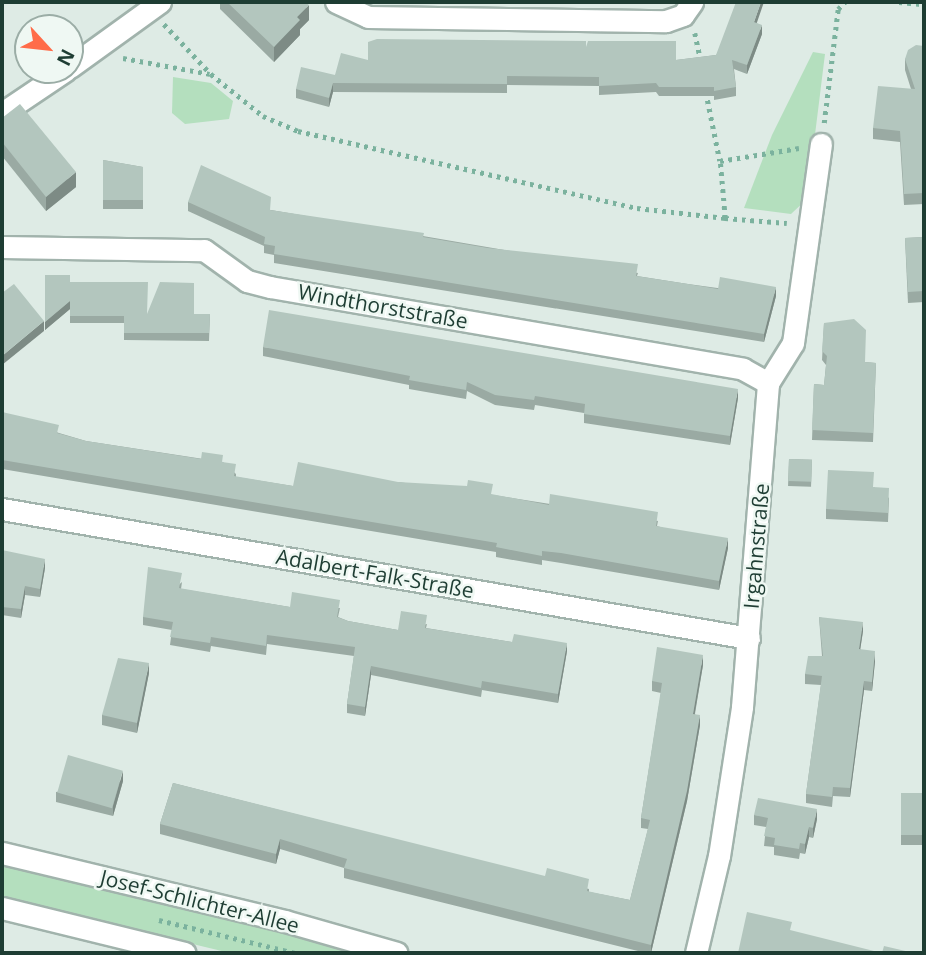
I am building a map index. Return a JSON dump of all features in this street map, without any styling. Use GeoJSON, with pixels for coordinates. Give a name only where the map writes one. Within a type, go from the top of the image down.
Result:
{"type":"FeatureCollection","features":[{"type":"Feature","properties":{"kind":"street"},"geometry":{"type":"LineString","coordinates":[[336,2],[368,17],[666,21],[688,8]]}},
{"type":"Feature","properties":{"kind":"street"},"geometry":{"type":"LineString","coordinates":[[84,58],[156,6]]}},
{"type":"Feature","properties":{"kind":"street"},"geometry":{"type":"LineString","coordinates":[[2,113],[46,84]]}},
{"type":"Feature","properties":{"kind":"street","name":"Irgahnstraße"},"geometry":{"type":"LineString","coordinates":[[696,953],[719,856],[749,638],[768,383],[793,343],[812,225],[821,144]]}},
{"type":"Feature","properties":{"kind":"street","name":"Windthorststraße"},"geometry":{"type":"LineString","coordinates":[[2,247],[204,250],[247,281],[270,287],[743,369],[768,383]]}},
{"type":"Feature","properties":{"kind":"street","name":"Adalbert-Falk-Straße"},"geometry":{"type":"LineString","coordinates":[[2,509],[749,638]]}},
{"type":"Feature","properties":{"kind":"street","name":"Josef-Schlichter-Allee"},"geometry":{"type":"LineString","coordinates":[[2,853],[285,921],[397,953]]}},
{"type":"Feature","properties":{"kind":"street"},"geometry":{"type":"LineString","coordinates":[[2,908],[186,953]]}},
{"type":"Feature","properties":{"kind":"path"},"geometry":{"type":"LineString","coordinates":[[720,161],[821,144],[838,9],[845,2]]}},
{"type":"Feature","properties":{"kind":"path"},"geometry":{"type":"LineString","coordinates":[[899,2],[924,4]]}},
{"type":"Feature","properties":{"kind":"path"},"geometry":{"type":"LineString","coordinates":[[156,6],[211,74],[263,116],[298,131],[637,208],[812,225]]}},
{"type":"Feature","properties":{"kind":"path"},"geometry":{"type":"LineString","coordinates":[[688,8],[703,73]]}},
{"type":"Feature","properties":{"kind":"path"},"geometry":{"type":"LineString","coordinates":[[101,47],[121,57],[211,74]]}},
{"type":"Feature","properties":{"kind":"path"},"geometry":{"type":"LineString","coordinates":[[705,84],[720,161],[725,218]]}},
{"type":"Feature","properties":{"kind":"green space"},"geometry":{"type":"Polygon","coordinates":[[[813,52],[825,54],[807,199],[791,214],[744,208],[772,135],[813,52]]]}},
{"type":"Feature","properties":{"kind":"green space"},"geometry":{"type":"Polygon","coordinates":[[[173,77],[211,83],[233,101],[229,119],[185,124],[172,113],[173,77]]]}},
{"type":"Feature","properties":{"kind":"green space"},"geometry":{"type":"Polygon","coordinates":[[[2,865],[364,953],[230,953],[2,898],[2,865]]]}},
{"type":"Feature","properties":{"kind":"building"},"geometry":{"type":"Polygon","coordinates":[[[227,2],[305,2],[309,5],[297,17],[300,20],[274,47],[227,2]]]}},
{"type":"Feature","properties":{"kind":"building"},"geometry":{"type":"Polygon","coordinates":[[[736,2],[761,2],[754,22],[762,25],[747,65],[732,60],[736,87],[714,91],[714,87],[659,87],[656,83],[599,86],[599,77],[507,76],[507,84],[333,83],[329,98],[296,89],[301,67],[335,75],[341,53],[368,60],[368,42],[377,39],[586,41],[586,47],[588,41],[676,41],[676,60],[716,55],[736,2]]]}},
{"type":"Feature","properties":{"kind":"building"},"geometry":{"type":"Polygon","coordinates":[[[916,45],[924,46],[924,193],[904,194],[900,131],[873,128],[878,86],[915,89],[905,59],[908,50],[916,45]]]}},
{"type":"Feature","properties":{"kind":"building"},"geometry":{"type":"Polygon","coordinates":[[[20,104],[76,172],[46,197],[2,142],[2,118],[20,104]]]}},
{"type":"Feature","properties":{"kind":"building"},"geometry":{"type":"Polygon","coordinates":[[[103,160],[143,167],[143,200],[103,200],[103,160]]]}},
{"type":"Feature","properties":{"kind":"building"},"geometry":{"type":"Polygon","coordinates":[[[201,165],[271,197],[270,210],[424,233],[423,237],[488,248],[638,264],[636,276],[718,289],[720,277],[776,287],[764,334],[274,254],[275,246],[264,244],[265,237],[188,202],[201,165]]]}},
{"type":"Feature","properties":{"kind":"building"},"geometry":{"type":"Polygon","coordinates":[[[924,237],[924,291],[908,292],[905,238],[924,237]]]}},
{"type":"Feature","properties":{"kind":"building"},"geometry":{"type":"Polygon","coordinates":[[[45,275],[70,275],[70,282],[148,282],[147,314],[160,282],[194,283],[194,314],[210,314],[209,333],[124,333],[124,316],[70,316],[70,301],[45,322],[45,275]]]}},
{"type":"Feature","properties":{"kind":"building"},"geometry":{"type":"Polygon","coordinates":[[[14,284],[44,321],[2,356],[2,293],[14,284]]]}},
{"type":"Feature","properties":{"kind":"building"},"geometry":{"type":"Polygon","coordinates":[[[269,310],[738,389],[730,436],[584,414],[585,404],[535,396],[534,400],[495,395],[467,382],[466,390],[409,380],[410,376],[263,347],[269,310]]]}},
{"type":"Feature","properties":{"kind":"building"},"geometry":{"type":"Polygon","coordinates":[[[854,319],[866,330],[865,362],[876,363],[873,433],[812,430],[814,384],[824,385],[827,356],[822,351],[824,323],[854,319]]]}},
{"type":"Feature","properties":{"kind":"building"},"geometry":{"type":"Polygon","coordinates":[[[2,412],[59,425],[57,433],[86,441],[201,459],[202,452],[223,455],[222,462],[236,464],[234,476],[293,486],[298,462],[398,482],[467,486],[468,480],[493,484],[491,494],[549,505],[550,494],[658,512],[656,526],[728,538],[719,581],[561,553],[542,551],[542,556],[496,547],[497,543],[2,460],[2,412]]]}},
{"type":"Feature","properties":{"kind":"building"},"geometry":{"type":"Polygon","coordinates":[[[789,459],[812,460],[811,482],[788,481],[789,459]]]}},
{"type":"Feature","properties":{"kind":"building"},"geometry":{"type":"Polygon","coordinates":[[[828,470],[874,472],[873,487],[889,488],[888,513],[826,509],[828,470]]]}},
{"type":"Feature","properties":{"kind":"building"},"geometry":{"type":"Polygon","coordinates":[[[2,550],[45,559],[40,589],[25,586],[21,609],[2,607],[2,550]]]}},
{"type":"Feature","properties":{"kind":"building"},"geometry":{"type":"Polygon","coordinates":[[[148,567],[182,573],[179,588],[290,607],[292,592],[340,600],[337,617],[348,621],[398,630],[401,611],[427,615],[425,628],[512,642],[514,634],[567,643],[558,694],[482,681],[481,688],[371,666],[365,707],[347,704],[355,647],[267,635],[266,646],[211,637],[210,643],[170,637],[173,622],[143,617],[148,567]]]}},
{"type":"Feature","properties":{"kind":"building"},"geometry":{"type":"Polygon","coordinates":[[[819,617],[863,622],[859,649],[875,651],[872,682],[864,681],[850,788],[833,787],[832,797],[806,794],[822,676],[805,674],[808,656],[823,656],[819,617]]]}},
{"type":"Feature","properties":{"kind":"building"},"geometry":{"type":"Polygon","coordinates":[[[657,647],[703,655],[693,714],[700,715],[687,791],[651,945],[344,868],[347,859],[280,839],[276,854],[160,824],[173,783],[545,876],[547,868],[589,879],[587,891],[630,900],[650,820],[641,818],[662,683],[652,681],[657,647]]]}},
{"type":"Feature","properties":{"kind":"building"},"geometry":{"type":"Polygon","coordinates":[[[118,658],[149,663],[137,723],[102,715],[118,658]]]}},
{"type":"Feature","properties":{"kind":"building"},"geometry":{"type":"Polygon","coordinates":[[[68,755],[123,771],[112,808],[57,792],[68,755]]]}},
{"type":"Feature","properties":{"kind":"building"},"geometry":{"type":"Polygon","coordinates":[[[901,793],[924,793],[924,835],[901,835],[901,793]]]}},
{"type":"Feature","properties":{"kind":"building"},"geometry":{"type":"Polygon","coordinates":[[[758,798],[817,809],[813,828],[809,827],[805,844],[800,843],[799,849],[774,845],[775,838],[764,836],[768,818],[754,815],[758,798]]]}},
{"type":"Feature","properties":{"kind":"building"},"geometry":{"type":"Polygon","coordinates":[[[747,912],[792,922],[790,930],[882,953],[738,953],[747,912]]]}},
{"type":"Feature","properties":{"kind":"building"},"geometry":{"type":"Polygon","coordinates":[[[884,946],[914,953],[882,953],[884,946]]]}}]}
